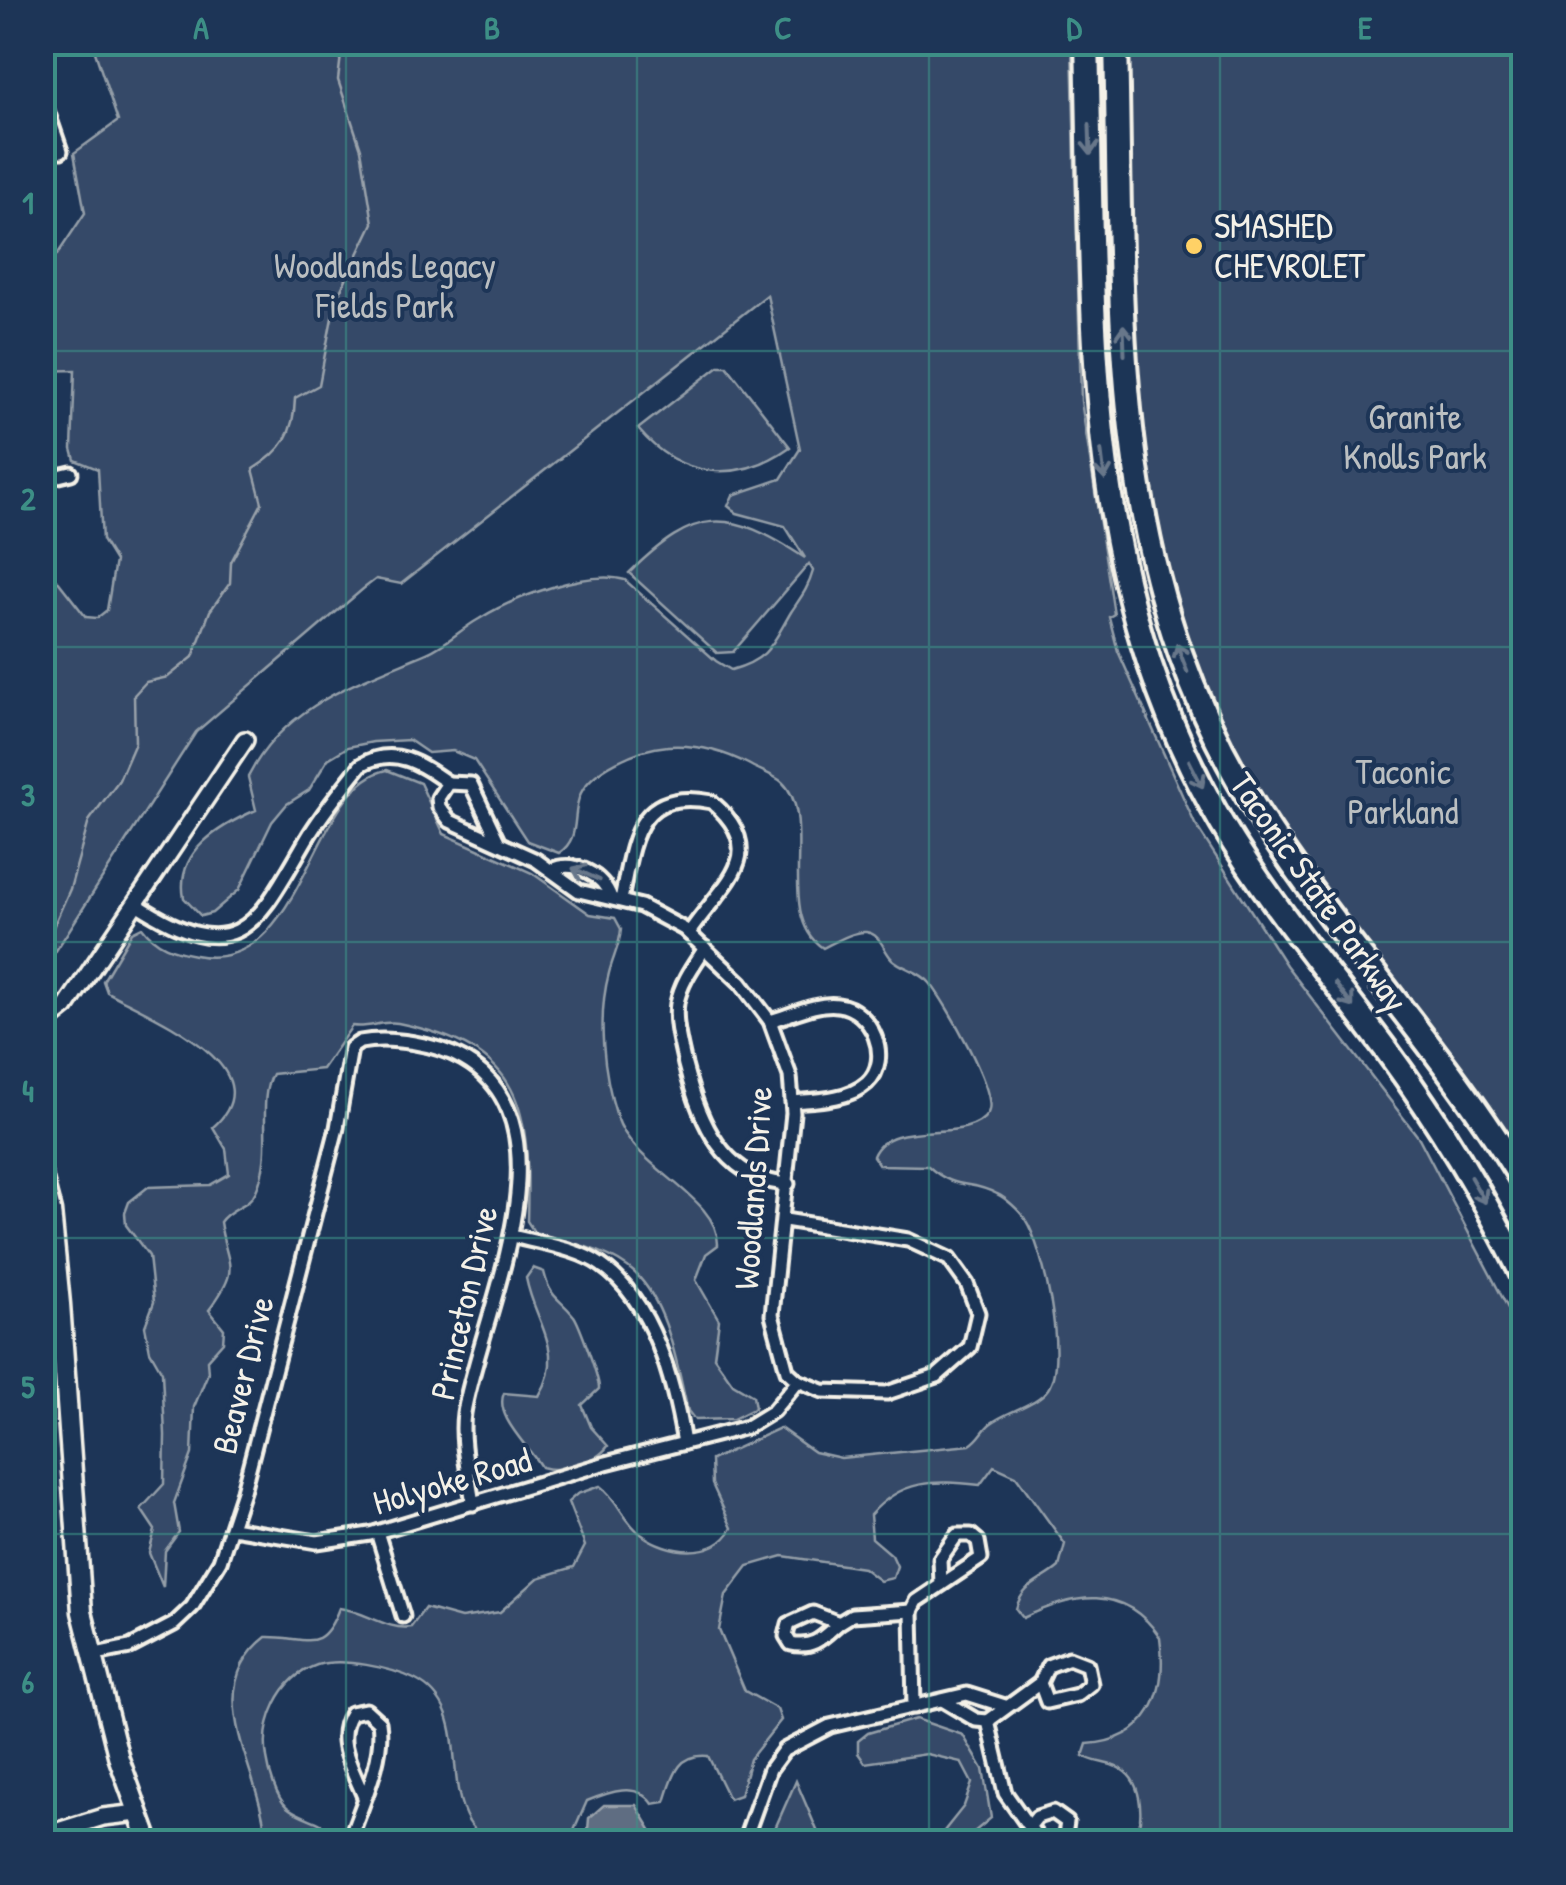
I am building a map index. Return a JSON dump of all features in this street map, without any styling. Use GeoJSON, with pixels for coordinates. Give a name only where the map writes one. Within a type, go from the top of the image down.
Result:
{"type":"FeatureCollection","features":[{"type":"Feature","properties":{"kind":"highway","name":"Taconic State Parkway"},"geometry":{"type":"LineString","coordinates":[[1088,42],[1102,457],[1119,561],[1148,662],[1174,728],[1222,822],[1270,896],[1426,1107],[1482,1197],[1524,1278]]}},
{"type":"Feature","properties":{"kind":"highway","name":"Taconic State Parkway"},"geometry":{"type":"LineString","coordinates":[[1116,42],[1129,433],[1150,555],[1180,654],[1222,750],[1266,825],[1466,1096],[1524,1183]]}},
{"type":"Feature","properties":{"kind":"main road"},"geometry":{"type":"LineString","coordinates":[[42,1176],[51,1211],[59,1292],[78,1581],[92,1655],[149,1842]]}},
{"type":"Feature","properties":{"kind":"street"},"geometry":{"type":"LineString","coordinates":[[42,96],[61,151]]}},
{"type":"Feature","properties":{"kind":"street"},"geometry":{"type":"LineString","coordinates":[[42,480],[71,473]]}},
{"type":"Feature","properties":{"kind":"street"},"geometry":{"type":"LineString","coordinates":[[42,1026],[66,1007],[138,905],[245,740]]}},
{"type":"Feature","properties":{"kind":"street"},"geometry":{"type":"LineString","coordinates":[[138,905],[192,935],[228,934],[258,918],[280,892],[306,840],[361,765],[384,756],[417,761],[448,783],[471,784],[479,793],[480,805],[498,841]]}},
{"type":"Feature","properties":{"kind":"street"},"geometry":{"type":"LineString","coordinates":[[448,783],[438,798],[439,807],[450,820],[459,823],[473,818],[480,805]]}},
{"type":"Feature","properties":{"kind":"street"},"geometry":{"type":"LineString","coordinates":[[616,899],[647,814],[673,798],[712,802],[737,829],[739,866],[734,880],[689,933]]}},
{"type":"Feature","properties":{"kind":"street","name":"Woodlands Drive"},"geometry":{"type":"LineString","coordinates":[[459,823],[551,870],[580,891],[616,899],[689,933],[770,1021],[783,1050],[792,1102],[785,1220],[772,1315],[781,1362],[798,1381]]}},
{"type":"Feature","properties":{"kind":"street","name":"Woodlands Drive"},"geometry":{"type":"LineString","coordinates":[[551,870],[570,867],[590,873],[616,899]]}},
{"type":"Feature","properties":{"kind":"street"},"geometry":{"type":"LineString","coordinates":[[706,948],[687,975],[677,1004],[694,1102],[720,1148],[743,1170],[759,1180],[788,1184]]}},
{"type":"Feature","properties":{"kind":"street"},"geometry":{"type":"LineString","coordinates":[[770,1021],[834,1004],[861,1016],[876,1039],[876,1071],[866,1085],[844,1095],[792,1102]]}},
{"type":"Feature","properties":{"kind":"street","name":"Princeton Drive"},"geometry":{"type":"LineString","coordinates":[[360,1042],[432,1046],[476,1067],[492,1083],[510,1116],[518,1190],[512,1236],[463,1419],[474,1504]]}},
{"type":"Feature","properties":{"kind":"street","name":"Beaver Drive"},"geometry":{"type":"LineString","coordinates":[[92,1655],[130,1647],[174,1624],[207,1587],[232,1528],[337,1128],[350,1048],[360,1042]]}},
{"type":"Feature","properties":{"kind":"street"},"geometry":{"type":"LineString","coordinates":[[785,1220],[908,1240],[933,1250],[958,1270],[978,1313],[974,1337],[961,1358],[937,1376],[910,1388],[844,1395],[798,1381]]}},
{"type":"Feature","properties":{"kind":"street"},"geometry":{"type":"LineString","coordinates":[[512,1236],[585,1256],[631,1294],[652,1331],[684,1443]]}},
{"type":"Feature","properties":{"kind":"street","name":"Holyoke Road"},"geometry":{"type":"LineString","coordinates":[[232,1528],[317,1542],[376,1532],[760,1422],[798,1381]]}},
{"type":"Feature","properties":{"kind":"street"},"geometry":{"type":"LineString","coordinates":[[376,1532],[403,1616]]}},
{"type":"Feature","properties":{"kind":"street"},"geometry":{"type":"LineString","coordinates":[[914,1707],[912,1611],[917,1601],[941,1585],[981,1558],[978,1542],[971,1535],[957,1535],[940,1559],[941,1585]]}},
{"type":"Feature","properties":{"kind":"street"},"geometry":{"type":"LineString","coordinates":[[839,1623],[852,1615],[912,1611]]}},
{"type":"Feature","properties":{"kind":"street"},"geometry":{"type":"LineString","coordinates":[[944,1701],[976,1720],[988,1720],[1040,1683],[1048,1666],[1069,1658],[1087,1665],[1090,1684],[1077,1695],[1047,1702],[1040,1683]]}},
{"type":"Feature","properties":{"kind":"street"},"geometry":{"type":"LineString","coordinates":[[744,1842],[770,1768],[784,1750],[830,1726],[974,1694],[1004,1706]]}},
{"type":"Feature","properties":{"kind":"street"},"geometry":{"type":"LineString","coordinates":[[349,1842],[364,1796],[380,1732],[378,1718],[366,1710],[351,1713],[342,1728],[342,1741],[364,1796]]}},
{"type":"Feature","properties":{"kind":"street"},"geometry":{"type":"LineString","coordinates":[[988,1720],[1005,1793],[1042,1842]]}},
{"type":"Feature","properties":{"kind":"street"},"geometry":{"type":"LineString","coordinates":[[1029,1826],[1037,1817],[1053,1812],[1066,1822],[1064,1842]]}},
{"type":"Feature","properties":{"kind":"street"},"geometry":{"type":"LineString","coordinates":[[42,1836],[103,1817],[138,1813]]}},
{"type":"Feature","properties":{"kind":"green space","name":"Woodlands Legacy Fields Park"},"geometry":{"type":"Polygon","coordinates":[[[92,43],[1072,43],[1081,401],[1114,614],[1109,617],[1118,651],[1195,824],[1286,965],[1419,1138],[1523,1337],[1523,1842],[1135,1842],[1140,1810],[1131,1779],[1114,1766],[1083,1756],[1087,1744],[1126,1734],[1150,1710],[1161,1677],[1160,1637],[1130,1608],[1096,1598],[1060,1603],[1023,1618],[1016,1609],[1019,1601],[1028,1589],[1059,1567],[1065,1544],[1016,1476],[994,1466],[980,1485],[933,1483],[906,1488],[870,1515],[872,1538],[892,1555],[897,1566],[893,1578],[880,1581],[863,1568],[783,1556],[748,1566],[726,1595],[719,1630],[745,1691],[777,1709],[781,1720],[750,1759],[740,1795],[729,1799],[708,1756],[698,1756],[678,1768],[665,1802],[653,1804],[631,1791],[613,1792],[587,1801],[569,1842],[491,1842],[471,1825],[461,1804],[450,1725],[432,1692],[393,1671],[353,1663],[327,1663],[304,1671],[283,1691],[270,1717],[266,1744],[269,1770],[283,1803],[321,1824],[325,1842],[266,1842],[235,1707],[236,1682],[246,1658],[266,1637],[319,1638],[326,1633],[339,1608],[402,1627],[411,1627],[425,1608],[461,1618],[500,1612],[538,1578],[574,1567],[585,1546],[568,1502],[577,1494],[600,1486],[635,1529],[652,1541],[690,1550],[714,1545],[732,1528],[712,1484],[711,1460],[780,1428],[814,1452],[841,1458],[970,1445],[990,1424],[1048,1389],[1054,1375],[1055,1330],[1039,1254],[1025,1219],[1016,1209],[997,1194],[947,1179],[928,1166],[879,1165],[873,1156],[882,1144],[895,1137],[978,1123],[988,1113],[986,1087],[958,1027],[926,979],[892,959],[871,933],[855,933],[823,948],[808,933],[798,890],[793,798],[782,782],[770,775],[729,755],[700,747],[668,746],[630,756],[604,769],[584,788],[573,835],[559,853],[527,841],[474,760],[453,751],[428,753],[409,740],[348,747],[328,759],[309,790],[287,804],[272,822],[239,890],[212,913],[201,916],[184,898],[183,881],[193,854],[215,832],[256,810],[248,777],[282,731],[326,699],[434,650],[511,602],[591,578],[625,580],[731,670],[754,661],[769,649],[806,588],[813,571],[809,564],[733,652],[717,653],[629,573],[674,536],[713,522],[754,530],[805,558],[785,526],[737,513],[728,506],[733,495],[781,479],[800,449],[767,295],[401,584],[376,579],[196,732],[43,971],[43,562],[86,617],[97,618],[107,610],[115,561],[102,540],[98,469],[75,460],[72,449],[75,370],[42,371],[43,260],[57,255],[85,213],[74,153],[118,121],[92,43]]]}},
{"type":"Feature","properties":{"kind":"green space"},"geometry":{"type":"Polygon","coordinates":[[[1126,43],[1523,43],[1523,1162],[1493,1115],[1325,891],[1262,799],[1215,710],[1181,619],[1157,526],[1142,432],[1130,239],[1126,43]]]}},
{"type":"Feature","properties":{"kind":"green space"},"geometry":{"type":"Polygon","coordinates":[[[719,366],[727,366],[790,447],[750,467],[710,471],[672,458],[638,429],[719,366]]]}},
{"type":"Feature","properties":{"kind":"green space"},"geometry":{"type":"Polygon","coordinates":[[[387,770],[420,783],[444,834],[532,873],[590,914],[615,918],[621,929],[605,990],[603,1026],[605,1064],[617,1117],[640,1152],[691,1197],[715,1228],[718,1245],[706,1254],[696,1280],[719,1320],[714,1357],[733,1384],[753,1396],[755,1408],[733,1419],[695,1420],[688,1411],[664,1320],[647,1287],[625,1265],[600,1252],[534,1232],[527,1221],[528,1181],[521,1115],[511,1089],[495,1067],[472,1049],[440,1034],[392,1022],[352,1026],[322,1069],[272,1074],[265,1099],[264,1160],[256,1191],[220,1222],[229,1275],[209,1310],[224,1329],[223,1342],[207,1360],[208,1373],[194,1407],[192,1454],[174,1503],[179,1532],[165,1551],[163,1587],[149,1553],[155,1530],[141,1509],[164,1484],[162,1372],[150,1351],[145,1326],[154,1302],[149,1256],[126,1225],[125,1213],[129,1202],[148,1187],[210,1185],[229,1174],[226,1149],[213,1127],[230,1105],[231,1084],[220,1064],[200,1045],[107,992],[103,981],[132,932],[142,927],[166,947],[195,955],[231,954],[260,938],[283,911],[340,808],[361,783],[387,770]]]}},
{"type":"Feature","properties":{"kind":"green space"},"geometry":{"type":"Polygon","coordinates":[[[533,1268],[544,1272],[552,1293],[574,1316],[599,1389],[582,1405],[591,1427],[608,1446],[587,1462],[567,1467],[541,1467],[508,1420],[502,1402],[504,1393],[539,1396],[547,1380],[550,1351],[526,1278],[533,1268]]]}},
{"type":"Feature","properties":{"kind":"green space"},"geometry":{"type":"Polygon","coordinates":[[[916,1719],[963,1735],[983,1769],[991,1818],[962,1842],[877,1842],[940,1836],[964,1806],[972,1783],[961,1762],[927,1754],[865,1763],[858,1753],[858,1741],[868,1733],[916,1719]]]}},
{"type":"Feature","properties":{"kind":"green space"},"geometry":{"type":"Polygon","coordinates":[[[796,1781],[822,1842],[769,1842],[796,1781]]]}},
{"type":"Feature","properties":{"kind":"shaded area"},"geometry":{"type":"Polygon","coordinates":[[[604,1805],[636,1805],[652,1831],[651,1842],[587,1842],[589,1818],[604,1805]]]}},
{"type":"Feature","properties":{"kind":"waterway"},"geometry":{"type":"LineString","coordinates":[[42,952],[70,889],[89,821],[119,780],[135,743],[134,695],[146,682],[168,677],[193,657],[210,611],[230,583],[231,562],[262,503],[253,469],[285,440],[295,398],[319,385],[335,302],[373,223],[361,149],[338,80],[341,55],[334,42]]}},
{"type":"Feature","properties":{"kind":"place","name":"SMASHED CHEVROLET"},"geometry":{"type":"Point","coordinates":[1194,246]}},
{"type":"Feature","properties":{"kind":"park label","name":"Granite Knolls Park"},"geometry":{"type":"Point","coordinates":[1415,437]}},
{"type":"Feature","properties":{"kind":"park label","name":"Taconic Parkland"},"geometry":{"type":"Point","coordinates":[1403,792]}}]}
